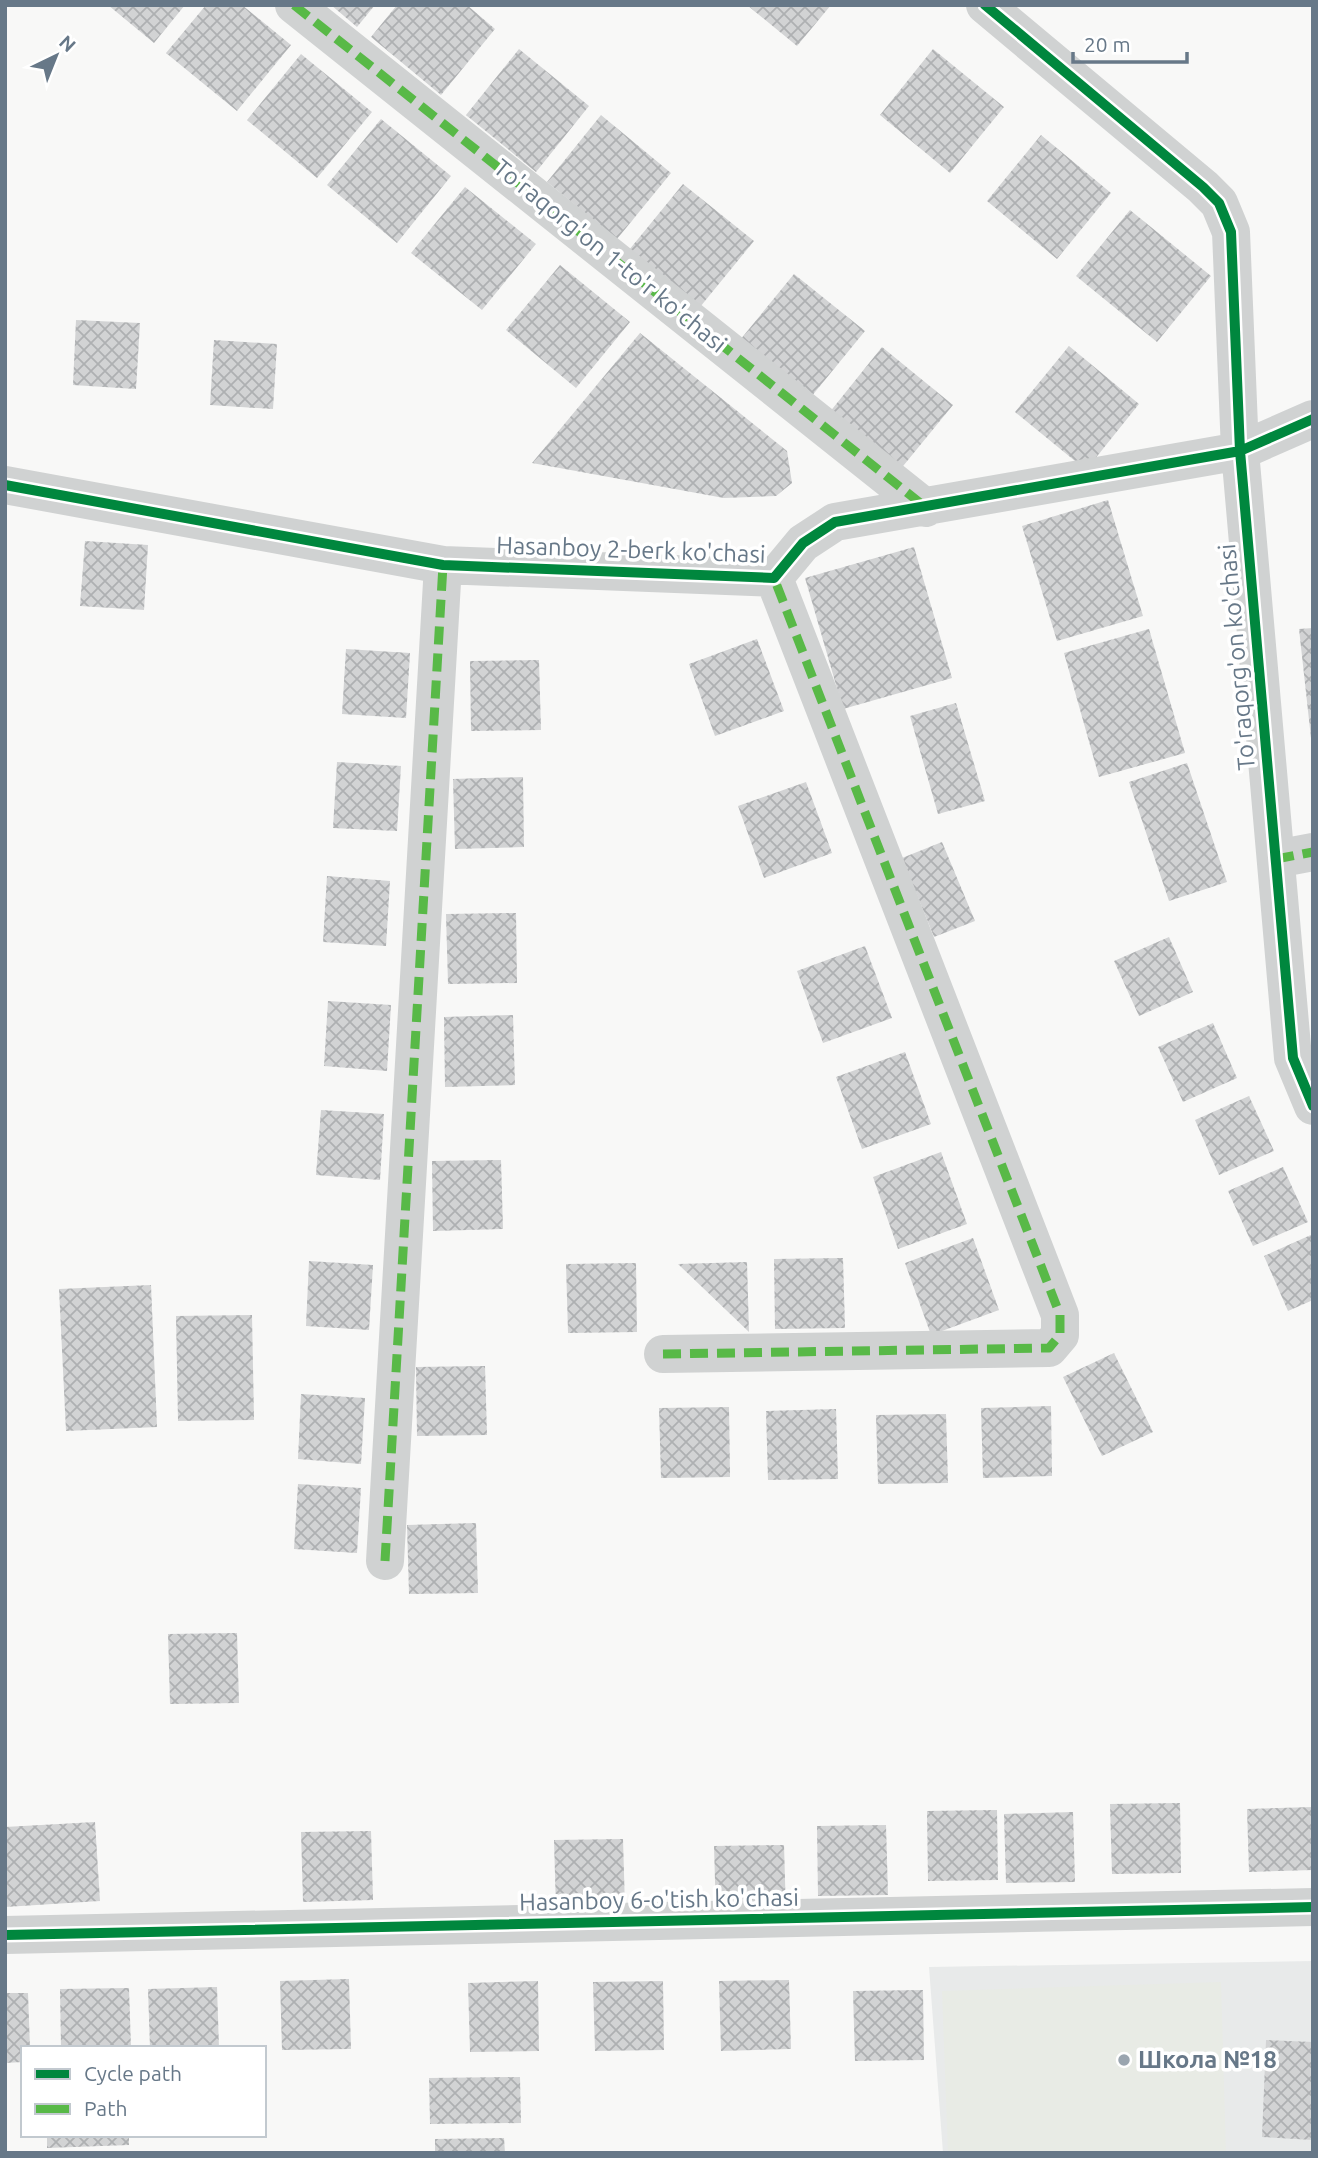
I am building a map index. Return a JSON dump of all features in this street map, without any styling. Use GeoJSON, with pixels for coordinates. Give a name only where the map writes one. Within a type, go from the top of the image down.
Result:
{"type":"FeatureCollection","features":[{"type":"Feature","properties":{"kind":"street","name":"To'raqorg'on 1-to'r ko'chasi"},"geometry":{"type":"LineString","coordinates":[[294,5],[926,508]]}},
{"type":"Feature","properties":{"kind":"street","name":"To'raqorg'on ko'chasi"},"geometry":{"type":"LineString","coordinates":[[985,5],[1219,203],[1231,232],[1240,451],[1293,1058],[1313,1106]]}},
{"type":"Feature","properties":{"kind":"street","name":"Hasanboy 2-berk ko'chasi"},"geometry":{"type":"LineString","coordinates":[[5,485],[443,565],[774,578],[803,543],[835,522],[1240,451],[1313,419]]}},
{"type":"Feature","properties":{"kind":"street"},"geometry":{"type":"LineString","coordinates":[[385,1561],[443,565]]}},
{"type":"Feature","properties":{"kind":"street"},"geometry":{"type":"LineString","coordinates":[[663,1354],[1049,1348],[1060,1335],[1060,1315],[774,578]]}},
{"type":"Feature","properties":{"kind":"street"},"geometry":{"type":"LineString","coordinates":[[1276,859],[1313,852]]}},
{"type":"Feature","properties":{"kind":"street","name":"Hasanboy 6-o'tish ko'chasi"},"geometry":{"type":"LineString","coordinates":[[5,1935],[1313,1908]]}},
{"type":"Feature","properties":{"kind":"shaded area","name":"Школа №18"},"geometry":{"type":"Polygon","coordinates":[[[1313,1961],[1313,2153],[943,2153],[929,1967],[1313,1961]]]}},
{"type":"Feature","properties":{"kind":"shaded area","name":"Школа №18"},"geometry":{"type":"Polygon","coordinates":[[[1221,1982],[1226,2153],[948,2153],[942,1991],[1221,1982]]]}},
{"type":"Feature","properties":{"kind":"building"},"geometry":{"type":"Polygon","coordinates":[[[108,5],[185,5],[154,43],[108,5]]]}},
{"type":"Feature","properties":{"kind":"building"},"geometry":{"type":"Polygon","coordinates":[[[206,5],[242,5],[291,45],[237,111],[166,53],[206,5]]]}},
{"type":"Feature","properties":{"kind":"building"},"geometry":{"type":"Polygon","coordinates":[[[331,5],[375,5],[357,27],[331,5]]]}},
{"type":"Feature","properties":{"kind":"building"},"geometry":{"type":"Polygon","coordinates":[[[397,5],[467,5],[495,29],[441,95],[371,37],[397,5]]]}},
{"type":"Feature","properties":{"kind":"building"},"geometry":{"type":"Polygon","coordinates":[[[747,5],[831,5],[797,46],[747,5]]]}},
{"type":"Feature","properties":{"kind":"building"},"geometry":{"type":"Polygon","coordinates":[[[519,49],[589,106],[536,172],[466,115],[519,49]]]}},
{"type":"Feature","properties":{"kind":"building"},"geometry":{"type":"Polygon","coordinates":[[[933,49],[1004,107],[950,173],[880,115],[933,49]]]}},
{"type":"Feature","properties":{"kind":"building"},"geometry":{"type":"Polygon","coordinates":[[[301,54],[372,112],[317,178],[247,120],[301,54]]]}},
{"type":"Feature","properties":{"kind":"building"},"geometry":{"type":"Polygon","coordinates":[[[601,115],[671,173],[617,239],[547,182],[601,115]]]}},
{"type":"Feature","properties":{"kind":"building"},"geometry":{"type":"Polygon","coordinates":[[[381,119],[451,176],[397,243],[327,185],[381,119]]]}},
{"type":"Feature","properties":{"kind":"building"},"geometry":{"type":"Polygon","coordinates":[[[1041,135],[1111,193],[1057,259],[987,201],[1041,135]]]}},
{"type":"Feature","properties":{"kind":"building"},"geometry":{"type":"Polygon","coordinates":[[[683,184],[754,241],[700,307],[629,250],[683,184]]]}},
{"type":"Feature","properties":{"kind":"building"},"geometry":{"type":"Polygon","coordinates":[[[465,187],[536,244],[482,310],[411,253],[465,187]]]}},
{"type":"Feature","properties":{"kind":"building"},"geometry":{"type":"Polygon","coordinates":[[[1130,210],[1211,276],[1157,342],[1076,276],[1130,210]]]}},
{"type":"Feature","properties":{"kind":"building"},"geometry":{"type":"Polygon","coordinates":[[[560,265],[630,322],[576,388],[506,330],[560,265]]]}},
{"type":"Feature","properties":{"kind":"building"},"geometry":{"type":"Polygon","coordinates":[[[794,274],[865,331],[811,397],[740,340],[794,274]]]}},
{"type":"Feature","properties":{"kind":"building"},"geometry":{"type":"Polygon","coordinates":[[[76,320],[140,323],[136,389],[73,385],[76,320]]]}},
{"type":"Feature","properties":{"kind":"building"},"geometry":{"type":"Polygon","coordinates":[[[640,333],[787,451],[792,483],[776,496],[724,498],[532,463],[640,333]]]}},
{"type":"Feature","properties":{"kind":"building"},"geometry":{"type":"Polygon","coordinates":[[[214,340],[277,344],[273,409],[210,405],[214,340]]]}},
{"type":"Feature","properties":{"kind":"building"},"geometry":{"type":"Polygon","coordinates":[[[1069,346],[1139,404],[1086,470],[1015,412],[1069,346]]]}},
{"type":"Feature","properties":{"kind":"building"},"geometry":{"type":"Polygon","coordinates":[[[882,347],[953,405],[899,471],[829,413],[882,347]]]}},
{"type":"Feature","properties":{"kind":"building"},"geometry":{"type":"Polygon","coordinates":[[[1108,500],[1143,616],[1057,641],[1022,526],[1108,500]]]}},
{"type":"Feature","properties":{"kind":"building"},"geometry":{"type":"Polygon","coordinates":[[[85,541],[148,545],[144,610],[80,606],[85,541]]]}},
{"type":"Feature","properties":{"kind":"building"},"geometry":{"type":"Polygon","coordinates":[[[914,547],[952,678],[843,709],[805,578],[914,547]]]}},
{"type":"Feature","properties":{"kind":"building"},"geometry":{"type":"Polygon","coordinates":[[[1313,628],[1313,738],[1311,738],[1299,629],[1313,628]]]}},
{"type":"Feature","properties":{"kind":"building"},"geometry":{"type":"Polygon","coordinates":[[[1149,629],[1185,753],[1099,777],[1064,653],[1149,629]]]}},
{"type":"Feature","properties":{"kind":"building"},"geometry":{"type":"Polygon","coordinates":[[[757,639],[784,711],[715,736],[689,664],[757,639]]]}},
{"type":"Feature","properties":{"kind":"building"},"geometry":{"type":"Polygon","coordinates":[[[346,649],[410,653],[406,718],[342,714],[346,649]]]}},
{"type":"Feature","properties":{"kind":"building"},"geometry":{"type":"Polygon","coordinates":[[[539,660],[541,730],[471,731],[470,661],[539,660]]]}},
{"type":"Feature","properties":{"kind":"building"},"geometry":{"type":"Polygon","coordinates":[[[956,703],[985,801],[938,814],[910,716],[956,703]]]}},
{"type":"Feature","properties":{"kind":"building"},"geometry":{"type":"Polygon","coordinates":[[[337,762],[401,766],[397,831],[333,828],[337,762]]]}},
{"type":"Feature","properties":{"kind":"building"},"geometry":{"type":"Polygon","coordinates":[[[1187,763],[1227,882],[1169,901],[1129,782],[1187,763]]]}},
{"type":"Feature","properties":{"kind":"building"},"geometry":{"type":"Polygon","coordinates":[[[523,777],[524,847],[455,849],[453,779],[523,777]]]}},
{"type":"Feature","properties":{"kind":"building"},"geometry":{"type":"Polygon","coordinates":[[[806,782],[832,853],[764,878],[738,806],[806,782]]]}},
{"type":"Feature","properties":{"kind":"building"},"geometry":{"type":"Polygon","coordinates":[[[942,842],[975,921],[934,937],[902,858],[942,842]]]}},
{"type":"Feature","properties":{"kind":"building"},"geometry":{"type":"Polygon","coordinates":[[[327,876],[390,881],[386,946],[323,942],[327,876]]]}},
{"type":"Feature","properties":{"kind":"building"},"geometry":{"type":"Polygon","coordinates":[[[516,913],[517,983],[448,984],[446,914],[516,913]]]}},
{"type":"Feature","properties":{"kind":"building"},"geometry":{"type":"Polygon","coordinates":[[[1169,937],[1193,992],[1139,1016],[1114,961],[1169,937]]]}},
{"type":"Feature","properties":{"kind":"building"},"geometry":{"type":"Polygon","coordinates":[[[865,946],[892,1018],[823,1043],[797,971],[865,946]]]}},
{"type":"Feature","properties":{"kind":"building"},"geometry":{"type":"Polygon","coordinates":[[[328,1001],[391,1005],[387,1071],[324,1066],[328,1001]]]}},
{"type":"Feature","properties":{"kind":"building"},"geometry":{"type":"Polygon","coordinates":[[[513,1015],[515,1085],[445,1087],[444,1017],[513,1015]]]}},
{"type":"Feature","properties":{"kind":"building"},"geometry":{"type":"Polygon","coordinates":[[[1213,1023],[1237,1078],[1183,1102],[1158,1047],[1213,1023]]]}},
{"type":"Feature","properties":{"kind":"building"},"geometry":{"type":"Polygon","coordinates":[[[905,1052],[931,1124],[862,1149],[836,1077],[905,1052]]]}},
{"type":"Feature","properties":{"kind":"building"},"geometry":{"type":"Polygon","coordinates":[[[1249,1096],[1274,1151],[1219,1175],[1195,1120],[1249,1096]]]}},
{"type":"Feature","properties":{"kind":"building"},"geometry":{"type":"Polygon","coordinates":[[[321,1110],[384,1114],[380,1180],[316,1175],[321,1110]]]}},
{"type":"Feature","properties":{"kind":"building"},"geometry":{"type":"Polygon","coordinates":[[[941,1152],[967,1224],[898,1249],[873,1177],[941,1152]]]}},
{"type":"Feature","properties":{"kind":"building"},"geometry":{"type":"Polygon","coordinates":[[[501,1160],[503,1229],[433,1231],[432,1161],[501,1160]]]}},
{"type":"Feature","properties":{"kind":"building"},"geometry":{"type":"Polygon","coordinates":[[[1283,1167],[1308,1222],[1253,1246],[1228,1191],[1283,1167]]]}},
{"type":"Feature","properties":{"kind":"building"},"geometry":{"type":"Polygon","coordinates":[[[1313,1234],[1313,1300],[1288,1311],[1264,1256],[1313,1234]]]}},
{"type":"Feature","properties":{"kind":"building"},"geometry":{"type":"Polygon","coordinates":[[[973,1238],[999,1310],[931,1335],[905,1263],[973,1238]]]}},
{"type":"Feature","properties":{"kind":"building"},"geometry":{"type":"Polygon","coordinates":[[[843,1258],[845,1328],[775,1329],[774,1259],[843,1258]]]}},
{"type":"Feature","properties":{"kind":"building"},"geometry":{"type":"Polygon","coordinates":[[[309,1261],[373,1265],[369,1330],[306,1326],[309,1261]]]}},
{"type":"Feature","properties":{"kind":"building"},"geometry":{"type":"Polygon","coordinates":[[[747,1262],[749,1332],[678,1264],[747,1262]]]}},
{"type":"Feature","properties":{"kind":"building"},"geometry":{"type":"Polygon","coordinates":[[[636,1263],[637,1332],[568,1333],[566,1264],[636,1263]]]}},
{"type":"Feature","properties":{"kind":"building"},"geometry":{"type":"Polygon","coordinates":[[[151,1285],[157,1427],[66,1431],[59,1289],[151,1285]]]}},
{"type":"Feature","properties":{"kind":"building"},"geometry":{"type":"Polygon","coordinates":[[[252,1315],[254,1420],[178,1421],[176,1316],[252,1315]]]}},
{"type":"Feature","properties":{"kind":"building"},"geometry":{"type":"Polygon","coordinates":[[[1114,1353],[1153,1432],[1102,1456],[1063,1377],[1114,1353]]]}},
{"type":"Feature","properties":{"kind":"building"},"geometry":{"type":"Polygon","coordinates":[[[485,1366],[487,1435],[417,1436],[416,1367],[485,1366]]]}},
{"type":"Feature","properties":{"kind":"building"},"geometry":{"type":"Polygon","coordinates":[[[301,1394],[365,1398],[361,1464],[298,1459],[301,1394]]]}},
{"type":"Feature","properties":{"kind":"building"},"geometry":{"type":"Polygon","coordinates":[[[1051,1406],[1052,1476],[983,1478],[981,1408],[1051,1406]]]}},
{"type":"Feature","properties":{"kind":"building"},"geometry":{"type":"Polygon","coordinates":[[[729,1407],[730,1477],[661,1478],[659,1408],[729,1407]]]}},
{"type":"Feature","properties":{"kind":"building"},"geometry":{"type":"Polygon","coordinates":[[[836,1409],[838,1479],[768,1480],[766,1411],[836,1409]]]}},
{"type":"Feature","properties":{"kind":"building"},"geometry":{"type":"Polygon","coordinates":[[[946,1414],[948,1483],[878,1484],[876,1415],[946,1414]]]}},
{"type":"Feature","properties":{"kind":"building"},"geometry":{"type":"Polygon","coordinates":[[[298,1484],[361,1488],[357,1553],[294,1549],[298,1484]]]}},
{"type":"Feature","properties":{"kind":"building"},"geometry":{"type":"Polygon","coordinates":[[[476,1523],[478,1593],[409,1594],[407,1525],[476,1523]]]}},
{"type":"Feature","properties":{"kind":"building"},"geometry":{"type":"Polygon","coordinates":[[[237,1633],[239,1703],[170,1704],[168,1634],[237,1633]]]}},
{"type":"Feature","properties":{"kind":"building"},"geometry":{"type":"Polygon","coordinates":[[[1180,1803],[1181,1873],[1112,1874],[1110,1804],[1180,1803]]]}},
{"type":"Feature","properties":{"kind":"building"},"geometry":{"type":"Polygon","coordinates":[[[1313,1807],[1313,1870],[1249,1872],[1247,1809],[1313,1807]]]}},
{"type":"Feature","properties":{"kind":"building"},"geometry":{"type":"Polygon","coordinates":[[[997,1810],[998,1880],[928,1881],[927,1811],[997,1810]]]}},
{"type":"Feature","properties":{"kind":"building"},"geometry":{"type":"Polygon","coordinates":[[[1073,1812],[1075,1882],[1006,1883],[1004,1814],[1073,1812]]]}},
{"type":"Feature","properties":{"kind":"building"},"geometry":{"type":"Polygon","coordinates":[[[95,1822],[100,1901],[5,1907],[5,1827],[95,1822]]]}},
{"type":"Feature","properties":{"kind":"building"},"geometry":{"type":"Polygon","coordinates":[[[886,1825],[888,1895],[818,1896],[817,1826],[886,1825]]]}},
{"type":"Feature","properties":{"kind":"building"},"geometry":{"type":"Polygon","coordinates":[[[371,1831],[373,1900],[303,1902],[301,1832],[371,1831]]]}},
{"type":"Feature","properties":{"kind":"building"},"geometry":{"type":"Polygon","coordinates":[[[623,1839],[625,1908],[556,1909],[554,1840],[623,1839]]]}},
{"type":"Feature","properties":{"kind":"building"},"geometry":{"type":"Polygon","coordinates":[[[784,1845],[786,1914],[716,1916],[714,1846],[784,1845]]]}},
{"type":"Feature","properties":{"kind":"building"},"geometry":{"type":"Polygon","coordinates":[[[349,1979],[351,2049],[282,2050],[280,1981],[349,1979]]]}},
{"type":"Feature","properties":{"kind":"building"},"geometry":{"type":"Polygon","coordinates":[[[789,1980],[791,2049],[721,2051],[719,1981],[789,1980]]]}},
{"type":"Feature","properties":{"kind":"building"},"geometry":{"type":"Polygon","coordinates":[[[538,1981],[539,2051],[470,2052],[468,1983],[538,1981]]]}},
{"type":"Feature","properties":{"kind":"building"},"geometry":{"type":"Polygon","coordinates":[[[663,1981],[664,2050],[595,2051],[593,1982],[663,1981]]]}},
{"type":"Feature","properties":{"kind":"building"},"geometry":{"type":"Polygon","coordinates":[[[217,1987],[219,2046],[150,2046],[148,1989],[217,1987]]]}},
{"type":"Feature","properties":{"kind":"building"},"geometry":{"type":"Polygon","coordinates":[[[129,1988],[131,2046],[61,2046],[60,1989],[129,1988]]]}},
{"type":"Feature","properties":{"kind":"building"},"geometry":{"type":"Polygon","coordinates":[[[923,1990],[924,2060],[855,2061],[853,1991],[923,1990]]]}},
{"type":"Feature","properties":{"kind":"building"},"geometry":{"type":"Polygon","coordinates":[[[5,1993],[28,1993],[30,2046],[21,2046],[21,2062],[5,2063],[5,1993]]]}},
{"type":"Feature","properties":{"kind":"building"},"geometry":{"type":"Polygon","coordinates":[[[1266,2040],[1313,2042],[1313,2140],[1262,2137],[1266,2040]]]}},
{"type":"Feature","properties":{"kind":"building"},"geometry":{"type":"Polygon","coordinates":[[[520,2077],[521,2123],[430,2124],[429,2078],[520,2077]]]}},
{"type":"Feature","properties":{"kind":"building"},"geometry":{"type":"Polygon","coordinates":[[[47,2137],[129,2137],[129,2145],[47,2148],[47,2137]]]}},
{"type":"Feature","properties":{"kind":"building"},"geometry":{"type":"Polygon","coordinates":[[[504,2138],[505,2153],[435,2153],[435,2139],[504,2138]]]}},
{"type":"Feature","properties":{"kind":"marked path"},"geometry":{"type":"LineString","coordinates":[[294,5],[924,506]]}},
{"type":"Feature","properties":{"kind":"marked path"},"geometry":{"type":"LineString","coordinates":[[385,1561],[443,565]]}},
{"type":"Feature","properties":{"kind":"marked path"},"geometry":{"type":"LineString","coordinates":[[663,1354],[1049,1348],[1060,1335],[1060,1315],[774,578]]}},
{"type":"Feature","properties":{"kind":"marked path"},"geometry":{"type":"LineString","coordinates":[[1276,859],[1313,852]]}},
{"type":"Feature","properties":{"kind":"cycle path"},"geometry":{"type":"LineString","coordinates":[[985,5],[1203,187],[1219,203],[1231,232],[1240,451],[1293,1058],[1313,1106]]}},
{"type":"Feature","properties":{"kind":"cycle path"},"geometry":{"type":"LineString","coordinates":[[5,485],[443,565],[774,578],[803,543],[835,522],[1240,451],[1313,419]]}},
{"type":"Feature","properties":{"kind":"cycle path"},"geometry":{"type":"LineString","coordinates":[[5,1935],[1313,1907]]}},
{"type":"Feature","properties":{"kind":"place","name":"Школа №18"},"geometry":{"type":"Point","coordinates":[1124,2060]}}]}
